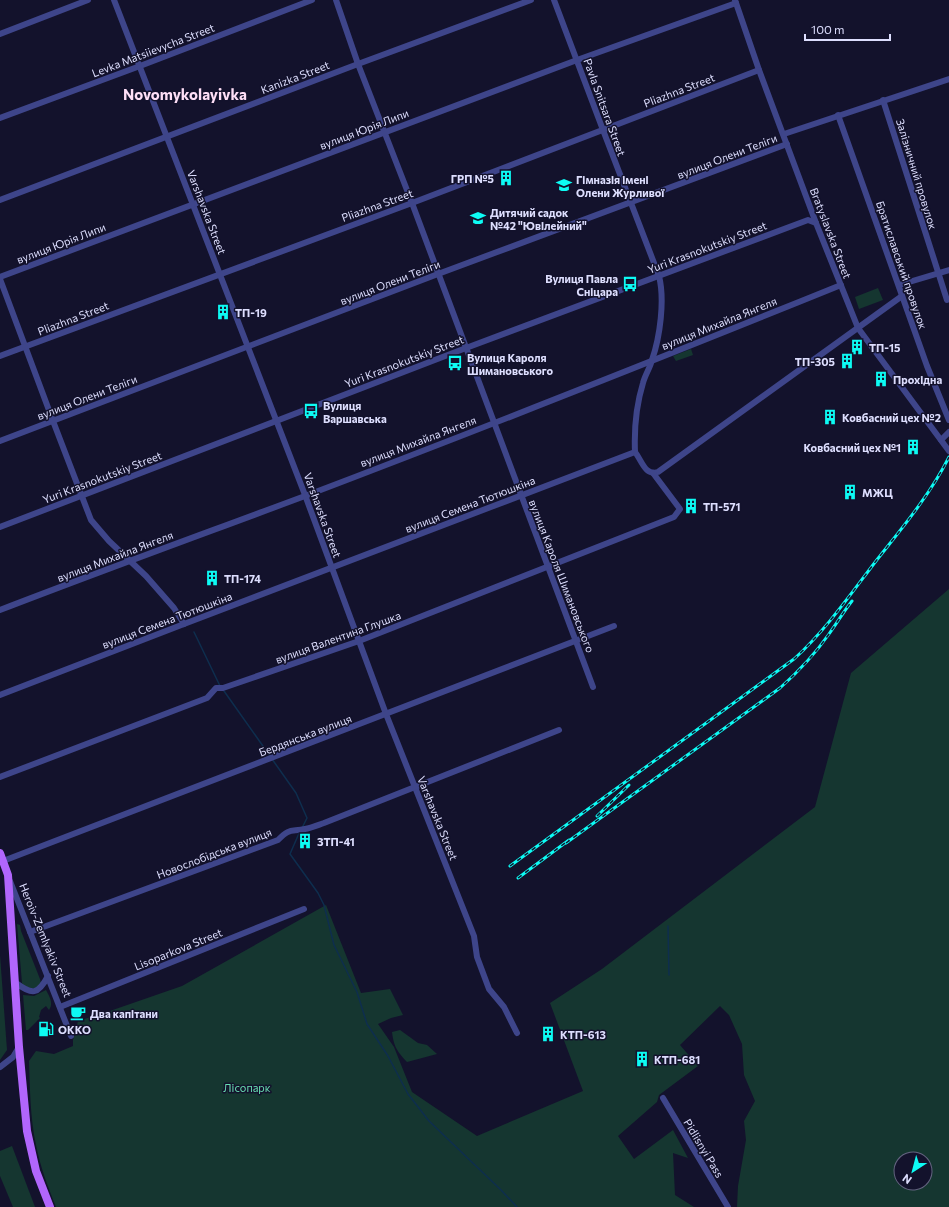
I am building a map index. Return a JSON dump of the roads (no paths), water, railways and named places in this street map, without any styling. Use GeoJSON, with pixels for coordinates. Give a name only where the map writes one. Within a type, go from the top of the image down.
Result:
{"type":"FeatureCollection","features":[{"type":"Feature","properties":{"kind":"main road","name":"Heroiv-Zemlyakiv Street"},"geometry":{"type":"LineString","coordinates":[[0,853],[8,876]]}},
{"type":"Feature","properties":{"kind":"main road"},"geometry":{"type":"LineString","coordinates":[[8,876],[19,1047],[27,1132],[36,1171],[50,1207]]}},
{"type":"Feature","properties":{"kind":"street"},"geometry":{"type":"LineString","coordinates":[[0,34],[88,0]]}},
{"type":"Feature","properties":{"kind":"street","name":"Varshavska Street"},"geometry":{"type":"LineString","coordinates":[[114,0],[277,421],[386,714],[474,936],[477,958],[482,974],[489,989],[504,1007],[517,1033]]}},
{"type":"Feature","properties":{"kind":"street","name":"Levka Matsiievycha Street"},"geometry":{"type":"LineString","coordinates":[[0,118],[312,0]]}},
{"type":"Feature","properties":{"kind":"street","name":"вулиця Кароля Шимановського"},"geometry":{"type":"LineString","coordinates":[[336,0],[358,64],[412,203],[593,686]]}},
{"type":"Feature","properties":{"kind":"street","name":"Kanizka Street"},"geometry":{"type":"LineString","coordinates":[[0,200],[531,0]]}},
{"type":"Feature","properties":{"kind":"street","name":"Pavla Snitsara Street"},"geometry":{"type":"LineString","coordinates":[[554,0],[630,202],[660,276],[662,294],[660,322],[652,361],[643,381],[635,416],[635,452]]}},
{"type":"Feature","properties":{"kind":"street","name":"вулиця Юрія Липи"},"geometry":{"type":"LineString","coordinates":[[0,278],[384,132],[736,1]]}},
{"type":"Feature","properties":{"kind":"street","name":"Bratyslavska Street"},"geometry":{"type":"LineString","coordinates":[[736,1],[759,70],[816,223],[858,328],[949,451]]}},
{"type":"Feature","properties":{"kind":"street","name":"Pliazhna Street"},"geometry":{"type":"LineString","coordinates":[[0,356],[412,203],[759,70]]}},
{"type":"Feature","properties":{"kind":"street","name":"вулиця Олени Теліги"},"geometry":{"type":"LineString","coordinates":[[784,134],[949,79]]}},
{"type":"Feature","properties":{"kind":"street","name":"Залізничний провулок"},"geometry":{"type":"LineString","coordinates":[[883,100],[947,300]]}},
{"type":"Feature","properties":{"kind":"street","name":"Братиславський провулок"},"geometry":{"type":"LineString","coordinates":[[838,115],[927,366],[949,420]]}},
{"type":"Feature","properties":{"kind":"street","name":"вулиця Олени Теліги"},"geometry":{"type":"LineString","coordinates":[[0,441],[438,274],[787,144]]}},
{"type":"Feature","properties":{"kind":"street","name":"Yuri Krasnokutskiy Street"},"geometry":{"type":"LineString","coordinates":[[0,528],[466,348],[808,220],[816,223]]}},
{"type":"Feature","properties":{"kind":"street"},"geometry":{"type":"LineString","coordinates":[[899,285],[949,270]]}},
{"type":"Feature","properties":{"kind":"street"},"geometry":{"type":"LineString","coordinates":[[0,278],[52,421],[83,495],[91,520],[146,576],[174,608],[184,624]]}},
{"type":"Feature","properties":{"kind":"street","name":"вулиця Михайла Янгеля"},"geometry":{"type":"LineString","coordinates":[[0,610],[305,495],[652,361],[841,285]]}},
{"type":"Feature","properties":{"kind":"street"},"geometry":{"type":"LineString","coordinates":[[635,452],[644,468],[649,472],[653,474],[663,469],[902,296]]}},
{"type":"Feature","properties":{"kind":"street"},"geometry":{"type":"LineString","coordinates":[[941,440],[949,432]]}},
{"type":"Feature","properties":{"kind":"street","name":"вулиця Семена Тютюшкіна"},"geometry":{"type":"LineString","coordinates":[[0,695],[635,452]]}},
{"type":"Feature","properties":{"kind":"street","name":"вулиця Валентина Глушка"},"geometry":{"type":"LineString","coordinates":[[0,777],[207,698],[216,688],[223,688],[359,641],[549,568],[674,517],[680,509],[653,474]]}},
{"type":"Feature","properties":{"kind":"street","name":"Бердянська вулиця"},"geometry":{"type":"LineString","coordinates":[[3,861],[614,626]]}},
{"type":"Feature","properties":{"kind":"street","name":"Новослобідська вулиця"},"geometry":{"type":"LineString","coordinates":[[30,932],[278,840],[284,834],[293,830],[304,829],[324,823],[559,730]]}},
{"type":"Feature","properties":{"kind":"street","name":"Heroiv-Zemlyakiv Street"},"geometry":{"type":"LineString","coordinates":[[8,876],[71,1036]]}},
{"type":"Feature","properties":{"kind":"street","name":"Lisoparkova Street"},"geometry":{"type":"LineString","coordinates":[[60,1007],[304,909]]}},
{"type":"Feature","properties":{"kind":"street"},"geometry":{"type":"LineString","coordinates":[[16,984],[27,991],[35,992],[41,988],[48,976]]}},
{"type":"Feature","properties":{"kind":"street"},"geometry":{"type":"LineString","coordinates":[[0,1067],[13,1057],[19,1047]]}},
{"type":"Feature","properties":{"kind":"street","name":"Pidlisnyi Pass"},"geometry":{"type":"LineString","coordinates":[[663,1098],[728,1207]]}},
{"type":"Feature","properties":{"kind":"waterway"},"geometry":{"type":"LineString","coordinates":[[194,632],[220,686]]}},
{"type":"Feature","properties":{"kind":"waterway"},"geometry":{"type":"LineString","coordinates":[[224,691],[270,756]]}},
{"type":"Feature","properties":{"kind":"waterway"},"geometry":{"type":"LineString","coordinates":[[272,759],[296,793],[307,818],[302,828]]}},
{"type":"Feature","properties":{"kind":"waterway"},"geometry":{"type":"LineString","coordinates":[[300,831],[290,854],[318,893],[324,905],[334,945],[357,992],[367,1024],[388,1056],[408,1094],[429,1121],[517,1207]]}},
{"type":"Feature","properties":{"kind":"waterway"},"geometry":{"type":"LineString","coordinates":[[668,926],[669,975]]}},
{"type":"Feature","properties":{"kind":"railway"},"geometry":{"type":"LineString","coordinates":[[510,866],[794,659],[827,625],[906,524],[933,485],[949,457]]}},
{"type":"Feature","properties":{"kind":"railway"},"geometry":{"type":"LineString","coordinates":[[566,843],[780,688],[818,649],[852,601]]}},
{"type":"Feature","properties":{"kind":"railway"},"geometry":{"type":"LineString","coordinates":[[597,816],[629,785]]}},
{"type":"Feature","properties":{"kind":"railway"},"geometry":{"type":"LineString","coordinates":[[518,878],[569,840]]}},
{"type":"Feature","properties":{"kind":"place","name":"ГРП №5"},"geometry":{"type":"Point","coordinates":[506,178]}},
{"type":"Feature","properties":{"kind":"place","name":"Гімназія імені Олени Журливої"},"geometry":{"type":"Point","coordinates":[564,185]}},
{"type":"Feature","properties":{"kind":"place","name":"Дитячий садок №42 \"Ювілейний\""},"geometry":{"type":"Point","coordinates":[478,218]}},
{"type":"Feature","properties":{"kind":"place","name":"Вулиця Павла Сніцара"},"geometry":{"type":"Point","coordinates":[630,284]}},
{"type":"Feature","properties":{"kind":"place","name":"ТП-19"},"geometry":{"type":"Point","coordinates":[223,312]}},
{"type":"Feature","properties":{"kind":"place","name":"ТП-15"},"geometry":{"type":"Point","coordinates":[857,347]}},
{"type":"Feature","properties":{"kind":"place","name":"ТП-305"},"geometry":{"type":"Point","coordinates":[847,361]}},
{"type":"Feature","properties":{"kind":"place","name":"Вулиця Кароля Шимановського"},"geometry":{"type":"Point","coordinates":[455,363]}},
{"type":"Feature","properties":{"kind":"place","name":"Прохідна"},"geometry":{"type":"Point","coordinates":[881,379]}},
{"type":"Feature","properties":{"kind":"place","name":"Вулиця Варшавська"},"geometry":{"type":"Point","coordinates":[311,411]}},
{"type":"Feature","properties":{"kind":"place","name":"Ковбасний цех №2"},"geometry":{"type":"Point","coordinates":[830,417]}},
{"type":"Feature","properties":{"kind":"place","name":"Ковбасний цех №1"},"geometry":{"type":"Point","coordinates":[913,447]}},
{"type":"Feature","properties":{"kind":"place","name":"МЖЦ"},"geometry":{"type":"Point","coordinates":[850,492]}},
{"type":"Feature","properties":{"kind":"place","name":"ТП-571"},"geometry":{"type":"Point","coordinates":[691,506]}},
{"type":"Feature","properties":{"kind":"place","name":"ТП-174"},"geometry":{"type":"Point","coordinates":[212,578]}},
{"type":"Feature","properties":{"kind":"place","name":"ЗТП-41"},"geometry":{"type":"Point","coordinates":[305,841]}},
{"type":"Feature","properties":{"kind":"place","name":"Два капітани"},"geometry":{"type":"Point","coordinates":[78,1013]}},
{"type":"Feature","properties":{"kind":"place","name":"OKKO"},"geometry":{"type":"Point","coordinates":[46,1029]}},
{"type":"Feature","properties":{"kind":"place","name":"КТП-613"},"geometry":{"type":"Point","coordinates":[548,1034]}},
{"type":"Feature","properties":{"kind":"place","name":"КТП-681"},"geometry":{"type":"Point","coordinates":[642,1059]}},
{"type":"Feature","properties":{"kind":"district","name":"Novomykolayivka"},"geometry":{"type":"Point","coordinates":[185,94]}},
{"type":"Feature","properties":{"kind":"park label","name":"Лісопарк"},"geometry":{"type":"Point","coordinates":[247,1087]}}]}
